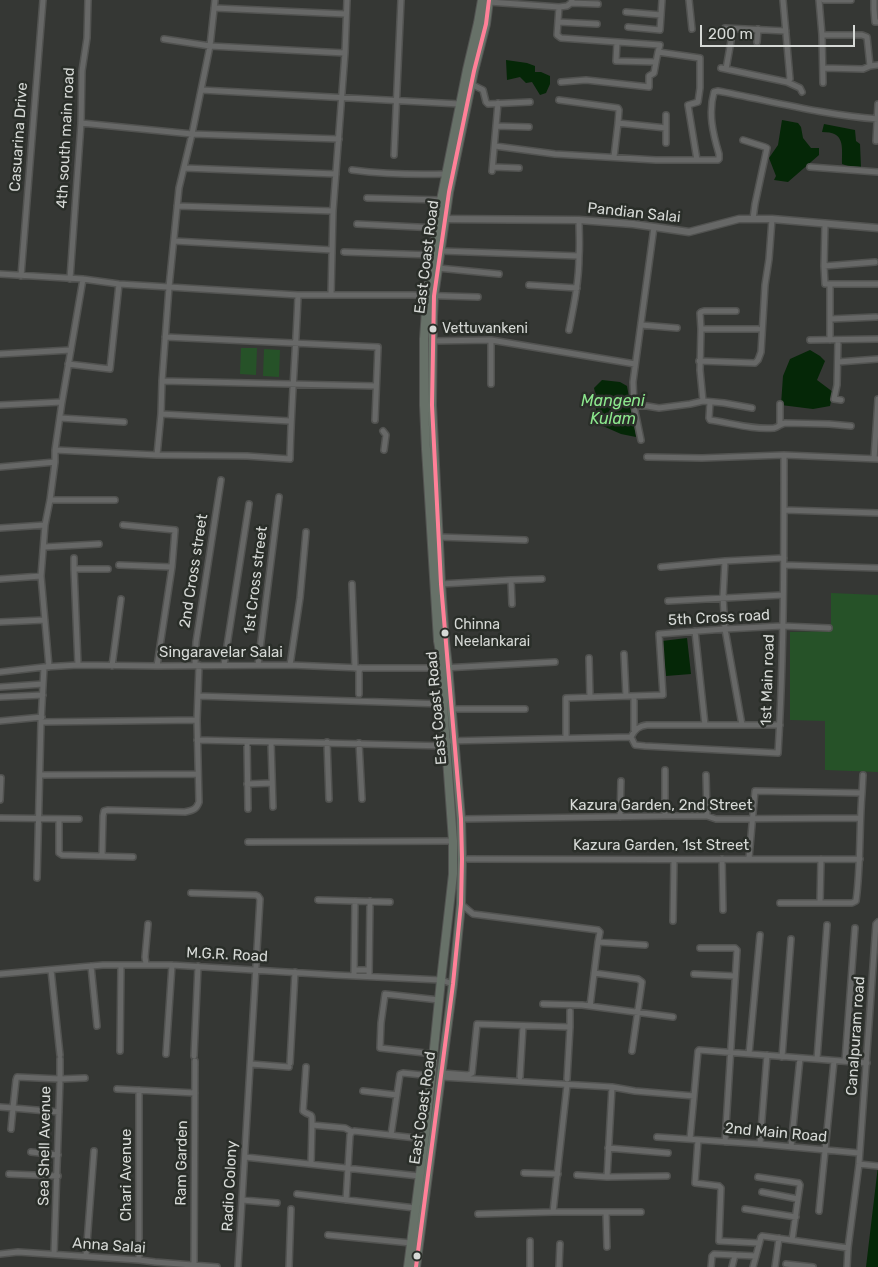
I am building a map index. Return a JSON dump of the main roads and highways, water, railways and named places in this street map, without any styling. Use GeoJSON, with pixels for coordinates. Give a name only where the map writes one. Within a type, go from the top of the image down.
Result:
{"type":"FeatureCollection","features":[{"type":"Feature","properties":{"kind":"main road","name":"East Coast Road"},"geometry":{"type":"LineString","coordinates":[[408,1267],[425,1139],[453,874],[449,743],[451,709],[445,667],[437,631],[426,449],[424,339],[441,251],[441,200],[460,104],[470,71],[478,23],[486,1]]}},
{"type":"Feature","properties":{"kind":"main road","name":"East Coast Road"},"geometry":{"type":"LineString","coordinates":[[416,1267],[453,984],[461,904],[462,859],[461,819],[443,704],[445,641],[432,405],[431,296],[433,256],[437,228],[442,219],[449,192],[471,84],[470,71]]}},
{"type":"Feature","properties":{"kind":"water"},"geometry":{"type":"Polygon","coordinates":[[[506,60],[527,63],[535,66],[535,72],[541,72],[550,76],[550,84],[546,93],[540,95],[532,82],[526,83],[520,77],[507,80],[506,60]]]}},
{"type":"Feature","properties":{"kind":"water"},"geometry":{"type":"Polygon","coordinates":[[[782,120],[798,123],[801,127],[803,138],[811,148],[819,148],[819,155],[788,182],[774,180],[776,176],[769,158],[778,145],[782,120]]]}},
{"type":"Feature","properties":{"kind":"water"},"geometry":{"type":"Polygon","coordinates":[[[824,124],[855,130],[856,141],[860,144],[861,167],[842,164],[841,141],[835,134],[822,132],[824,124]]]}},
{"type":"Feature","properties":{"kind":"water"},"geometry":{"type":"Polygon","coordinates":[[[810,350],[825,361],[817,380],[833,392],[830,406],[813,409],[781,405],[783,376],[790,359],[810,350]]]}},
{"type":"Feature","properties":{"kind":"water","name":"Mangeni Kulam"},"geometry":{"type":"Polygon","coordinates":[[[602,380],[620,382],[627,386],[636,437],[621,434],[596,423],[594,388],[602,380]]]}},
{"type":"Feature","properties":{"kind":"water"},"geometry":{"type":"Polygon","coordinates":[[[687,638],[691,674],[666,676],[662,641],[687,638]]]}},
{"type":"Feature","properties":{"kind":"water"},"geometry":{"type":"Polygon","coordinates":[[[878,1166],[878,1267],[866,1267],[878,1166]]]}},
{"type":"Feature","properties":{"kind":"place","name":"Vettuvankeni"},"geometry":{"type":"Point","coordinates":[433,329]}},
{"type":"Feature","properties":{"kind":"place","name":"Chinna Neelankarai"},"geometry":{"type":"Point","coordinates":[445,633]}}]}
